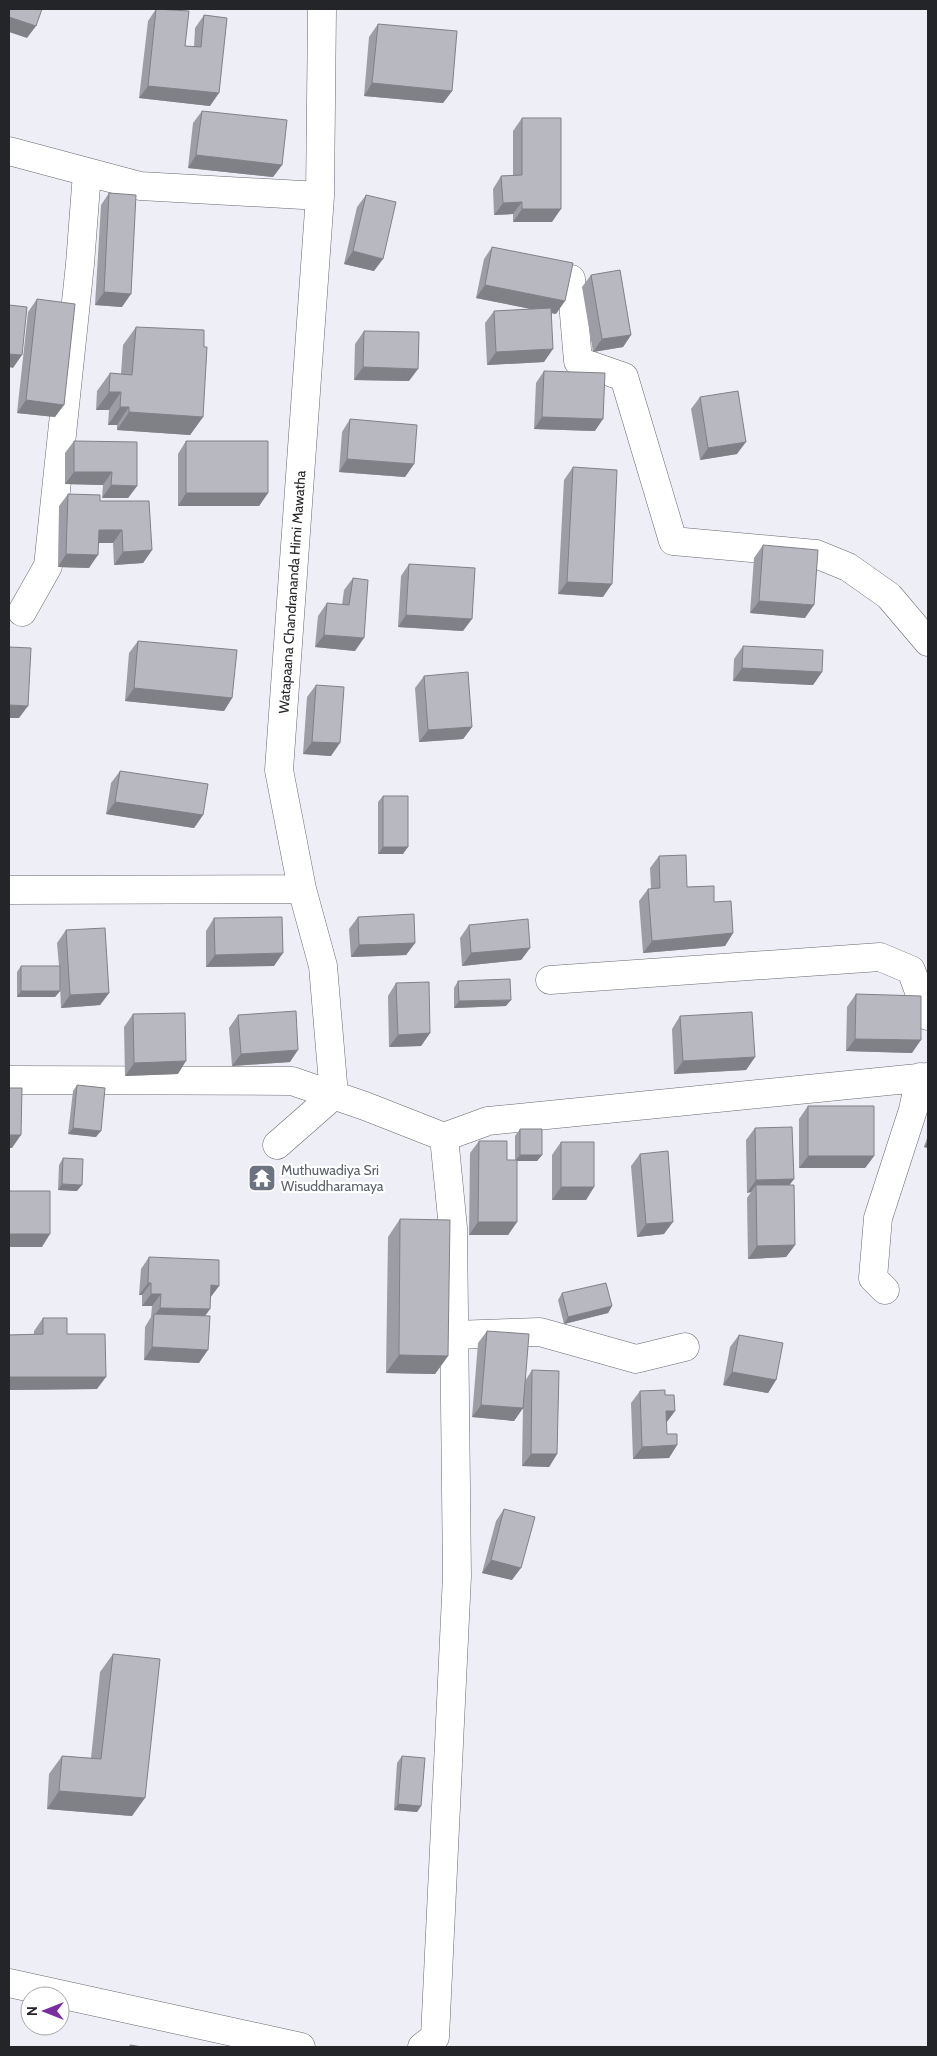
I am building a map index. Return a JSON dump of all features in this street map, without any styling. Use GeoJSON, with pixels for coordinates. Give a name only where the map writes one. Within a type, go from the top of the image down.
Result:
{"type":"FeatureCollection","features":[{"type":"Feature","properties":{"kind":"street","name":"Watapaana Chandrananda Himi Mawatha"},"geometry":{"type":"LineString","coordinates":[[322,9],[320,196],[279,770],[302,889],[323,966],[334,1095]]}},
{"type":"Feature","properties":{"kind":"street"},"geometry":{"type":"LineString","coordinates":[[9,151],[140,186],[320,196]]}},
{"type":"Feature","properties":{"kind":"street"},"geometry":{"type":"LineString","coordinates":[[22,612],[48,566],[80,264],[87,172]]}},
{"type":"Feature","properties":{"kind":"street"},"geometry":{"type":"LineString","coordinates":[[571,279],[578,361],[624,378],[673,541],[816,554],[848,567],[889,596],[928,642]]}},
{"type":"Feature","properties":{"kind":"street"},"geometry":{"type":"LineString","coordinates":[[9,890],[302,889]]}},
{"type":"Feature","properties":{"kind":"street"},"geometry":{"type":"LineString","coordinates":[[550,980],[880,957],[911,970],[928,1016]]}},
{"type":"Feature","properties":{"kind":"street"},"geometry":{"type":"LineString","coordinates":[[9,1080],[292,1080],[444,1137],[488,1121],[924,1077],[878,1218],[872,1278],[885,1290]]}},
{"type":"Feature","properties":{"kind":"street"},"geometry":{"type":"LineString","coordinates":[[277,1145],[334,1095]]}},
{"type":"Feature","properties":{"kind":"street"},"geometry":{"type":"LineString","coordinates":[[422,2047],[435,2037],[457,1576],[453,1228],[444,1137]]}},
{"type":"Feature","properties":{"kind":"street"},"geometry":{"type":"LineString","coordinates":[[454,1335],[540,1332],[636,1359],[685,1347]]}},
{"type":"Feature","properties":{"kind":"street"},"geometry":{"type":"LineString","coordinates":[[9,1983],[301,2047]]}},
{"type":"Feature","properties":{"kind":"building"},"geometry":{"type":"Polygon","coordinates":[[[9,9],[42,9],[36,26],[9,17],[9,9]]]}},
{"type":"Feature","properties":{"kind":"building"},"geometry":{"type":"Polygon","coordinates":[[[156,9],[189,11],[185,46],[201,47],[204,15],[227,18],[219,93],[148,86],[156,9]]]}},
{"type":"Feature","properties":{"kind":"building"},"geometry":{"type":"Polygon","coordinates":[[[378,24],[457,31],[452,91],[372,83],[378,24]]]}},
{"type":"Feature","properties":{"kind":"building"},"geometry":{"type":"Polygon","coordinates":[[[202,111],[287,120],[282,165],[196,155],[202,111]]]}},
{"type":"Feature","properties":{"kind":"building"},"geometry":{"type":"Polygon","coordinates":[[[522,118],[561,118],[561,209],[522,209],[522,202],[503,203],[501,176],[522,175],[522,118]]]}},
{"type":"Feature","properties":{"kind":"building"},"geometry":{"type":"Polygon","coordinates":[[[109,193],[136,195],[131,294],[104,292],[109,193]]]}},
{"type":"Feature","properties":{"kind":"building"},"geometry":{"type":"Polygon","coordinates":[[[366,195],[396,202],[383,259],[353,251],[366,195]]]}},
{"type":"Feature","properties":{"kind":"building"},"geometry":{"type":"Polygon","coordinates":[[[492,247],[573,263],[565,301],[485,285],[492,247]]]}},
{"type":"Feature","properties":{"kind":"building"},"geometry":{"type":"Polygon","coordinates":[[[620,270],[631,335],[602,339],[591,275],[620,270]]]}},
{"type":"Feature","properties":{"kind":"building"},"geometry":{"type":"Polygon","coordinates":[[[37,299],[75,304],[64,405],[26,400],[37,299]]]}},
{"type":"Feature","properties":{"kind":"building"},"geometry":{"type":"Polygon","coordinates":[[[9,305],[27,307],[22,355],[9,354],[9,305]]]}},
{"type":"Feature","properties":{"kind":"building"},"geometry":{"type":"Polygon","coordinates":[[[551,308],[553,349],[496,352],[494,311],[551,308]]]}},
{"type":"Feature","properties":{"kind":"building"},"geometry":{"type":"Polygon","coordinates":[[[136,327],[204,330],[204,347],[207,347],[203,417],[129,412],[129,407],[120,407],[121,392],[109,392],[110,373],[132,375],[136,327]]]}},
{"type":"Feature","properties":{"kind":"building"},"geometry":{"type":"Polygon","coordinates":[[[364,331],[419,332],[418,369],[363,367],[364,331]]]}},
{"type":"Feature","properties":{"kind":"building"},"geometry":{"type":"Polygon","coordinates":[[[544,371],[605,373],[603,419],[542,417],[544,371]]]}},
{"type":"Feature","properties":{"kind":"building"},"geometry":{"type":"Polygon","coordinates":[[[738,391],[746,442],[708,448],[700,397],[738,391]]]}},
{"type":"Feature","properties":{"kind":"building"},"geometry":{"type":"Polygon","coordinates":[[[350,419],[417,425],[414,464],[347,459],[350,419]]]}},
{"type":"Feature","properties":{"kind":"building"},"geometry":{"type":"Polygon","coordinates":[[[74,441],[137,442],[137,486],[111,485],[112,472],[74,472],[74,441]]]}},
{"type":"Feature","properties":{"kind":"building"},"geometry":{"type":"Polygon","coordinates":[[[186,441],[268,441],[268,493],[186,493],[186,441]]]}},
{"type":"Feature","properties":{"kind":"building"},"geometry":{"type":"Polygon","coordinates":[[[573,467],[617,470],[612,584],[567,582],[573,467]]]}},
{"type":"Feature","properties":{"kind":"building"},"geometry":{"type":"Polygon","coordinates":[[[68,494],[100,495],[100,501],[149,501],[152,550],[123,552],[122,530],[99,530],[98,555],[66,554],[68,494]]]}},
{"type":"Feature","properties":{"kind":"building"},"geometry":{"type":"Polygon","coordinates":[[[763,545],[818,550],[814,605],[759,601],[763,545]]]}},
{"type":"Feature","properties":{"kind":"building"},"geometry":{"type":"Polygon","coordinates":[[[409,564],[475,568],[472,619],[406,615],[409,564]]]}},
{"type":"Feature","properties":{"kind":"building"},"geometry":{"type":"Polygon","coordinates":[[[353,578],[368,580],[364,638],[324,635],[327,603],[349,605],[353,578]]]}},
{"type":"Feature","properties":{"kind":"building"},"geometry":{"type":"Polygon","coordinates":[[[138,641],[237,650],[232,698],[134,688],[138,641]]]}},
{"type":"Feature","properties":{"kind":"building"},"geometry":{"type":"Polygon","coordinates":[[[743,646],[823,650],[822,672],[742,668],[743,646]]]}},
{"type":"Feature","properties":{"kind":"building"},"geometry":{"type":"Polygon","coordinates":[[[9,647],[31,648],[28,706],[9,705],[9,647]]]}},
{"type":"Feature","properties":{"kind":"building"},"geometry":{"type":"Polygon","coordinates":[[[468,672],[472,727],[428,730],[424,676],[468,672]]]}},
{"type":"Feature","properties":{"kind":"building"},"geometry":{"type":"Polygon","coordinates":[[[316,685],[344,687],[340,743],[312,742],[316,685]]]}},
{"type":"Feature","properties":{"kind":"building"},"geometry":{"type":"Polygon","coordinates":[[[120,771],[208,784],[203,815],[115,802],[120,771]]]}},
{"type":"Feature","properties":{"kind":"building"},"geometry":{"type":"Polygon","coordinates":[[[383,796],[408,796],[408,847],[383,847],[383,796]]]}},
{"type":"Feature","properties":{"kind":"building"},"geometry":{"type":"Polygon","coordinates":[[[686,855],[687,887],[714,886],[714,902],[731,901],[733,933],[652,941],[648,889],[660,888],[659,856],[686,855]]]}},
{"type":"Feature","properties":{"kind":"building"},"geometry":{"type":"Polygon","coordinates":[[[414,914],[415,943],[359,945],[358,917],[414,914]]]}},
{"type":"Feature","properties":{"kind":"building"},"geometry":{"type":"Polygon","coordinates":[[[282,917],[283,953],[215,955],[214,918],[282,917]]]}},
{"type":"Feature","properties":{"kind":"building"},"geometry":{"type":"Polygon","coordinates":[[[528,919],[530,948],[471,953],[469,925],[528,919]]]}},
{"type":"Feature","properties":{"kind":"building"},"geometry":{"type":"Polygon","coordinates":[[[105,928],[109,993],[70,995],[66,930],[105,928]]]}},
{"type":"Feature","properties":{"kind":"building"},"geometry":{"type":"Polygon","coordinates":[[[21,966],[60,966],[60,991],[21,991],[21,966]]]}},
{"type":"Feature","properties":{"kind":"building"},"geometry":{"type":"Polygon","coordinates":[[[510,979],[511,1000],[459,1001],[458,981],[510,979]]]}},
{"type":"Feature","properties":{"kind":"building"},"geometry":{"type":"Polygon","coordinates":[[[429,982],[430,1033],[398,1035],[396,983],[429,982]]]}},
{"type":"Feature","properties":{"kind":"building"},"geometry":{"type":"Polygon","coordinates":[[[856,994],[921,996],[921,1040],[855,1039],[856,994]]]}},
{"type":"Feature","properties":{"kind":"building"},"geometry":{"type":"Polygon","coordinates":[[[296,1011],[298,1050],[241,1054],[238,1015],[296,1011]]]}},
{"type":"Feature","properties":{"kind":"building"},"geometry":{"type":"Polygon","coordinates":[[[752,1012],[755,1057],[683,1061],[680,1016],[752,1012]]]}},
{"type":"Feature","properties":{"kind":"building"},"geometry":{"type":"Polygon","coordinates":[[[185,1013],[186,1061],[134,1063],[133,1014],[185,1013]]]}},
{"type":"Feature","properties":{"kind":"building"},"geometry":{"type":"Polygon","coordinates":[[[77,1085],[105,1088],[101,1131],[73,1128],[77,1085]]]}},
{"type":"Feature","properties":{"kind":"building"},"geometry":{"type":"Polygon","coordinates":[[[9,1088],[22,1088],[21,1135],[9,1135],[9,1088]]]}},
{"type":"Feature","properties":{"kind":"building"},"geometry":{"type":"Polygon","coordinates":[[[808,1106],[874,1106],[874,1156],[808,1156],[808,1106]]]}},
{"type":"Feature","properties":{"kind":"building"},"geometry":{"type":"Polygon","coordinates":[[[792,1127],[794,1179],[756,1180],[755,1128],[792,1127]]]}},
{"type":"Feature","properties":{"kind":"building"},"geometry":{"type":"Polygon","coordinates":[[[520,1129],[542,1129],[542,1155],[520,1155],[520,1129]]]}},
{"type":"Feature","properties":{"kind":"building"},"geometry":{"type":"Polygon","coordinates":[[[479,1141],[507,1141],[507,1160],[517,1160],[517,1222],[478,1222],[479,1141]]]}},
{"type":"Feature","properties":{"kind":"building"},"geometry":{"type":"Polygon","coordinates":[[[561,1142],[594,1142],[594,1187],[561,1187],[561,1142]]]}},
{"type":"Feature","properties":{"kind":"building"},"geometry":{"type":"Polygon","coordinates":[[[668,1151],[673,1222],[646,1224],[640,1154],[668,1151]]]}},
{"type":"Feature","properties":{"kind":"building"},"geometry":{"type":"Polygon","coordinates":[[[63,1158],[83,1159],[82,1185],[62,1184],[63,1158]]]}},
{"type":"Feature","properties":{"kind":"building"},"geometry":{"type":"Polygon","coordinates":[[[756,1185],[794,1185],[795,1245],[757,1246],[756,1185]]]}},
{"type":"Feature","properties":{"kind":"building"},"geometry":{"type":"Polygon","coordinates":[[[9,1191],[50,1191],[50,1234],[9,1234],[9,1191]]]}},
{"type":"Feature","properties":{"kind":"building"},"geometry":{"type":"Polygon","coordinates":[[[400,1219],[450,1220],[448,1356],[399,1355],[400,1219]]]}},
{"type":"Feature","properties":{"kind":"building"},"geometry":{"type":"Polygon","coordinates":[[[149,1257],[219,1260],[219,1286],[211,1285],[210,1309],[160,1308],[161,1294],[151,1294],[151,1283],[148,1283],[149,1257]]]}},
{"type":"Feature","properties":{"kind":"building"},"geometry":{"type":"Polygon","coordinates":[[[606,1283],[612,1306],[568,1317],[562,1293],[606,1283]]]}},
{"type":"Feature","properties":{"kind":"building"},"geometry":{"type":"Polygon","coordinates":[[[154,1314],[210,1316],[208,1350],[152,1347],[154,1314]]]}},
{"type":"Feature","properties":{"kind":"building"},"geometry":{"type":"Polygon","coordinates":[[[43,1318],[67,1318],[67,1334],[105,1334],[106,1377],[9,1377],[9,1335],[43,1334],[43,1318]]]}},
{"type":"Feature","properties":{"kind":"building"},"geometry":{"type":"Polygon","coordinates":[[[487,1331],[529,1334],[523,1408],[481,1405],[487,1331]]]}},
{"type":"Feature","properties":{"kind":"building"},"geometry":{"type":"Polygon","coordinates":[[[739,1335],[783,1343],[776,1380],[732,1372],[739,1335]]]}},
{"type":"Feature","properties":{"kind":"building"},"geometry":{"type":"Polygon","coordinates":[[[532,1370],[559,1371],[557,1454],[531,1454],[532,1370]]]}},
{"type":"Feature","properties":{"kind":"building"},"geometry":{"type":"Polygon","coordinates":[[[665,1390],[665,1395],[674,1395],[675,1411],[666,1411],[667,1434],[677,1434],[677,1445],[642,1447],[640,1391],[665,1390]]]}},
{"type":"Feature","properties":{"kind":"building"},"geometry":{"type":"Polygon","coordinates":[[[504,1509],[535,1517],[521,1568],[491,1560],[504,1509]]]}},
{"type":"Feature","properties":{"kind":"building"},"geometry":{"type":"Polygon","coordinates":[[[113,1654],[160,1659],[145,1798],[59,1791],[62,1756],[101,1759],[113,1654]]]}},
{"type":"Feature","properties":{"kind":"building"},"geometry":{"type":"Polygon","coordinates":[[[402,1756],[425,1758],[421,1806],[398,1804],[402,1756]]]}},
{"type":"Feature","properties":{"kind":"place","name":"Muthuwadiya Sri Wisuddharamaya"},"geometry":{"type":"Point","coordinates":[262,1178]}}]}
